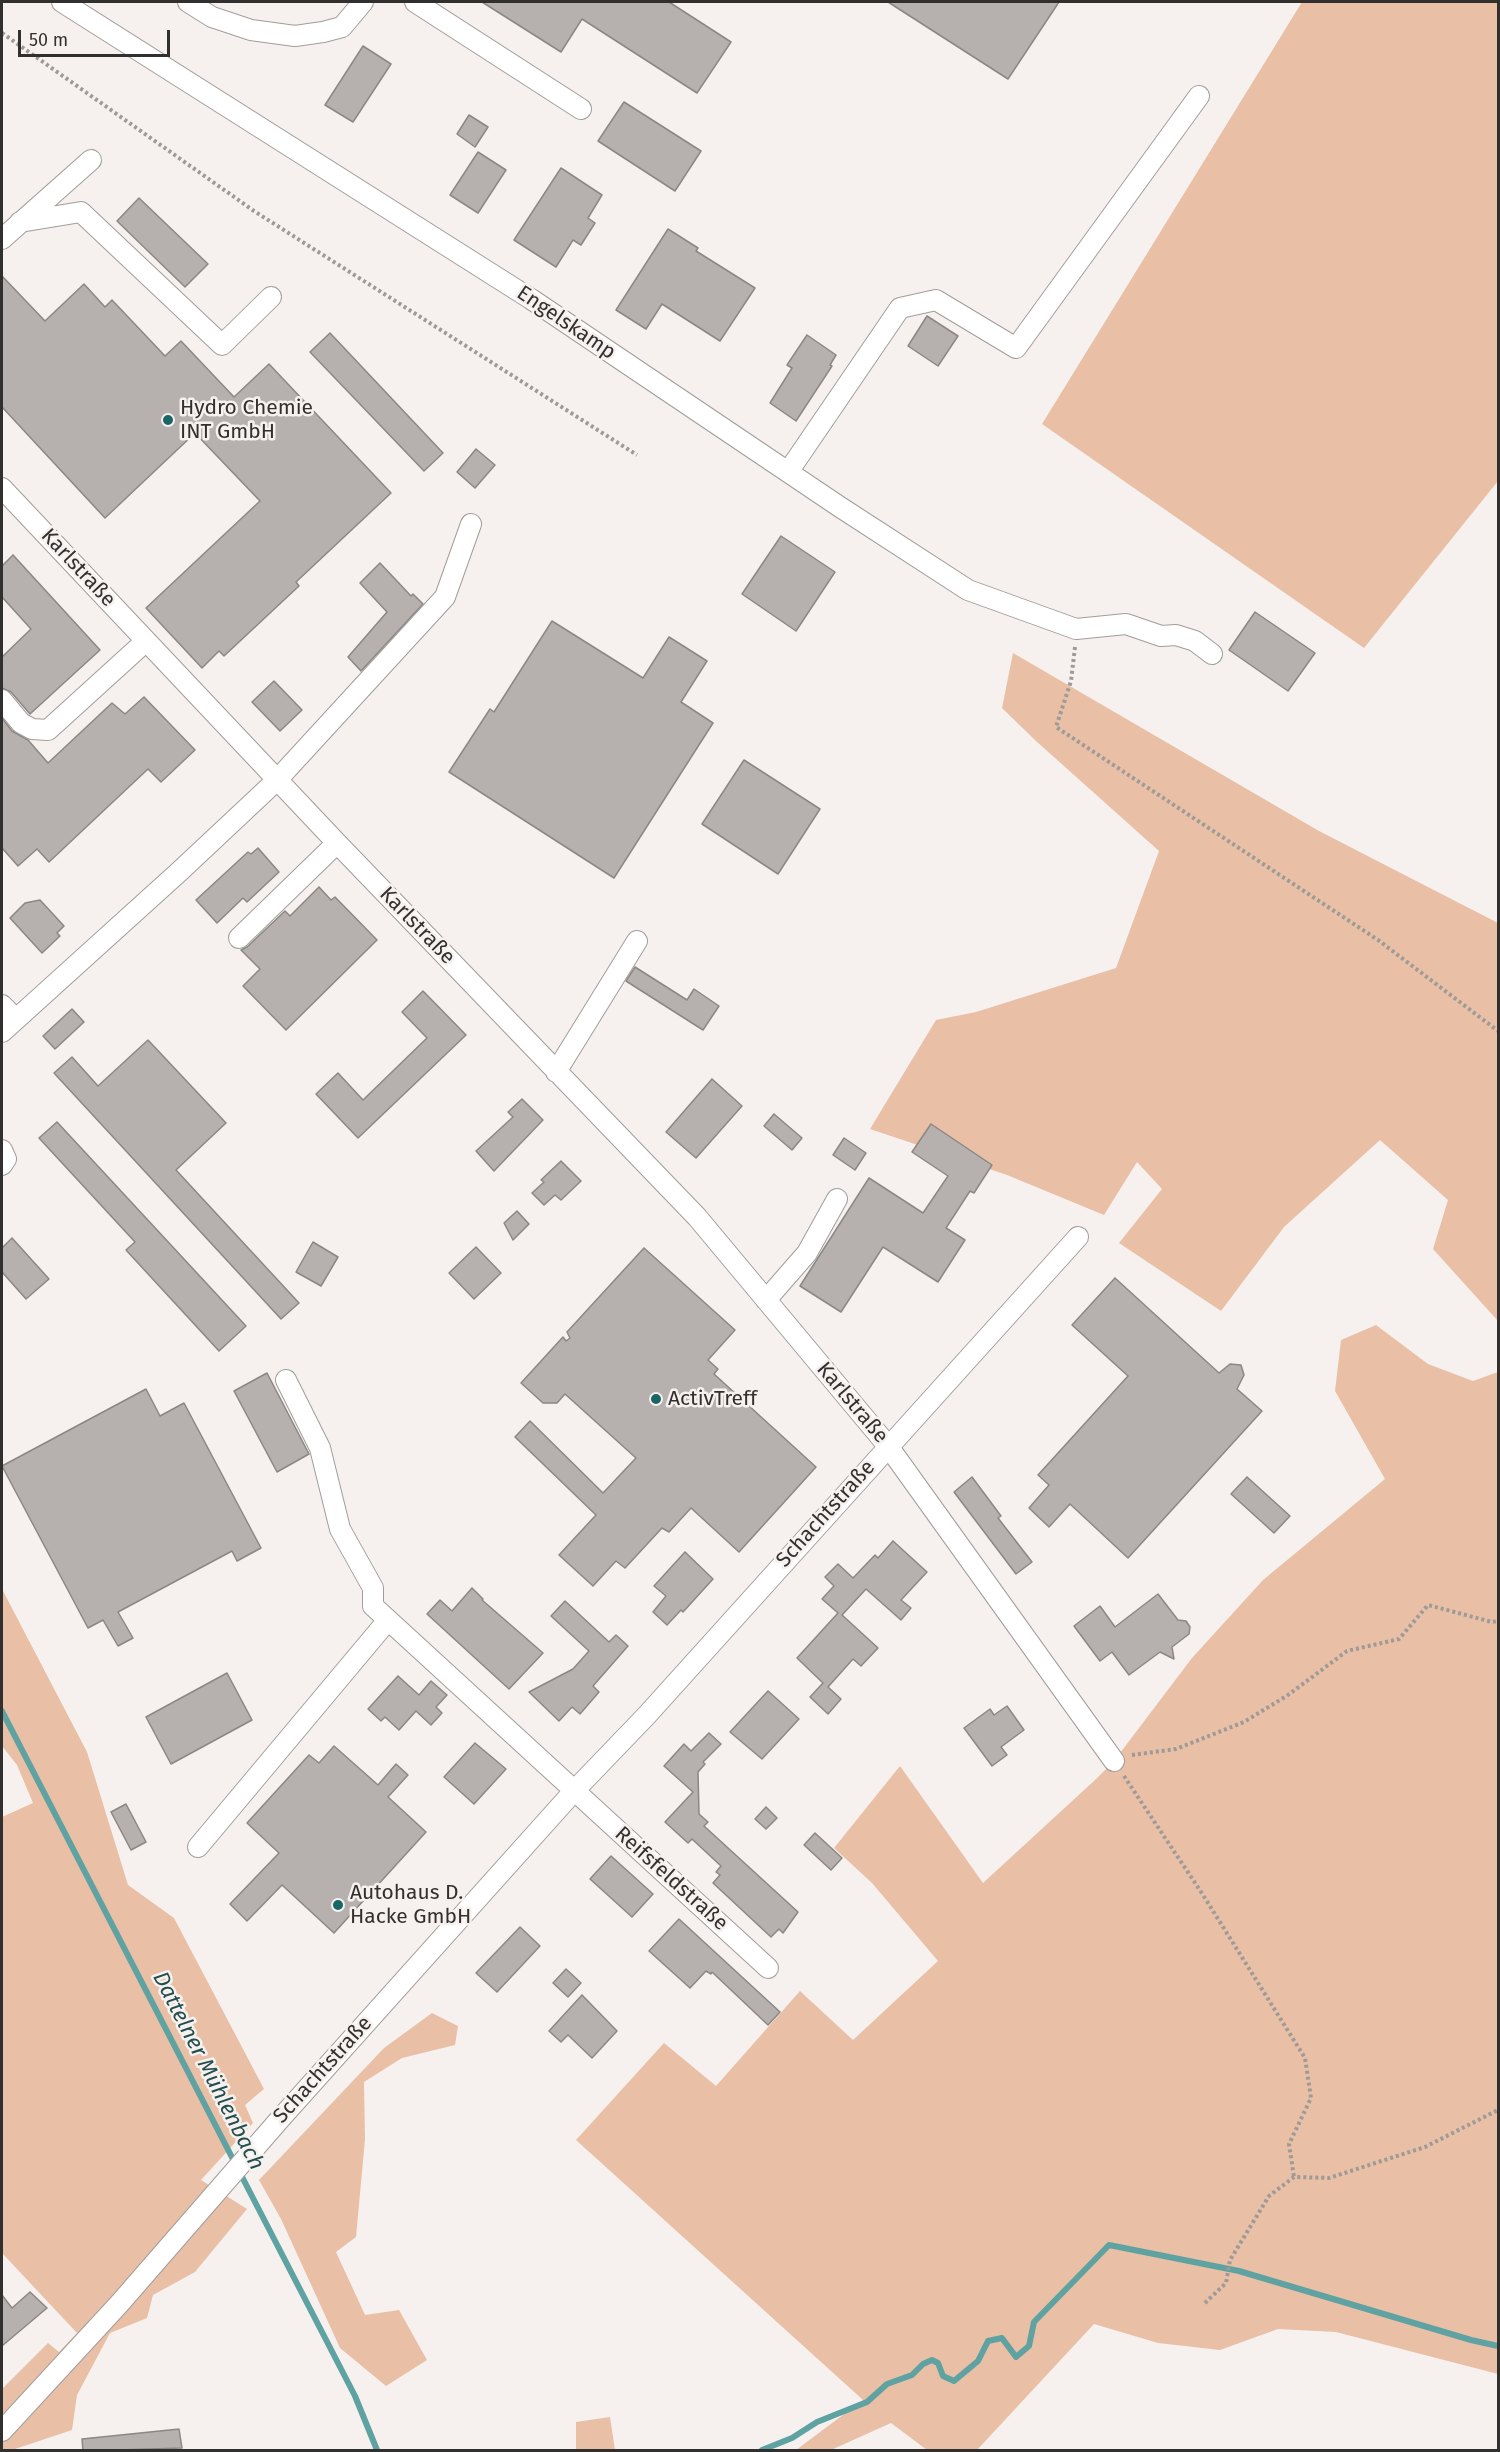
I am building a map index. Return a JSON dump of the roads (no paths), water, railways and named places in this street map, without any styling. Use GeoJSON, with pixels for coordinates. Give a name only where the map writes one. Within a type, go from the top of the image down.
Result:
{"type":"FeatureCollection","features":[{"type":"Feature","properties":{"kind":"street","name":"Engelskamp"},"geometry":{"type":"LineString","coordinates":[[62,2],[531,299],[968,590],[1076,628],[1126,624],[1161,636],[1176,634],[1194,641],[1212,654]]}},
{"type":"Feature","properties":{"kind":"street"},"geometry":{"type":"LineString","coordinates":[[188,2],[212,17],[251,30],[295,36],[342,27],[363,2]]}},
{"type":"Feature","properties":{"kind":"street"},"geometry":{"type":"LineString","coordinates":[[415,2],[581,109]]}},
{"type":"Feature","properties":{"kind":"street"},"geometry":{"type":"LineString","coordinates":[[788,472],[900,308],[936,300],[1016,348],[1199,96]]}},
{"type":"Feature","properties":{"kind":"street"},"geometry":{"type":"LineString","coordinates":[[2,238],[91,160]]}},
{"type":"Feature","properties":{"kind":"street"},"geometry":{"type":"LineString","coordinates":[[20,222],[81,212],[222,345],[271,297]]}},
{"type":"Feature","properties":{"kind":"street","name":"Karlstraße"},"geometry":{"type":"LineString","coordinates":[[2,488],[337,843],[697,1217],[888,1446],[1114,1761]]}},
{"type":"Feature","properties":{"kind":"street"},"geometry":{"type":"LineString","coordinates":[[6,1019],[277,780],[445,597],[471,524]]}},
{"type":"Feature","properties":{"kind":"street"},"geometry":{"type":"LineString","coordinates":[[2,700],[21,723],[32,729],[48,730],[146,641]]}},
{"type":"Feature","properties":{"kind":"street"},"geometry":{"type":"LineString","coordinates":[[239,938],[337,843]]}},
{"type":"Feature","properties":{"kind":"street"},"geometry":{"type":"LineString","coordinates":[[556,1072],[637,941]]}},
{"type":"Feature","properties":{"kind":"street"},"geometry":{"type":"LineString","coordinates":[[2,1150],[6,1159],[2,1165]]}},
{"type":"Feature","properties":{"kind":"street"},"geometry":{"type":"LineString","coordinates":[[766,1300],[807,1253],[837,1198]]}},
{"type":"Feature","properties":{"kind":"street","name":"Schachtstraße"},"geometry":{"type":"LineString","coordinates":[[2,2431],[120,2303],[280,2119],[574,1791],[647,1715],[1078,1238]]}},
{"type":"Feature","properties":{"kind":"street"},"geometry":{"type":"LineString","coordinates":[[286,1380],[320,1448],[331,1484],[340,1529],[374,1588],[373,1606],[574,1791]]}},
{"type":"Feature","properties":{"kind":"street"},"geometry":{"type":"LineString","coordinates":[[198,1847],[388,1620]]}},
{"type":"Feature","properties":{"kind":"street","name":"Reifsfeldstraße"},"geometry":{"type":"LineString","coordinates":[[574,1791],[768,1968]]}},
{"type":"Feature","properties":{"kind":"waterway","name":"Dattelner Mühlenbach"},"geometry":{"type":"LineString","coordinates":[[2,1711],[355,2396],[377,2450]]}},
{"type":"Feature","properties":{"kind":"waterway"},"geometry":{"type":"LineString","coordinates":[[762,2450],[792,2438],[817,2422],[867,2402],[887,2384],[912,2375],[923,2364],[932,2360],[938,2363],[943,2376],[954,2381],[978,2361],[988,2341],[1002,2338],[1016,2357],[1029,2346],[1034,2322],[1109,2245],[1239,2271],[1498,2346]]}},
{"type":"Feature","properties":{"kind":"place","name":"Hydro Chemie INT GmbH"},"geometry":{"type":"Point","coordinates":[168,420]}},
{"type":"Feature","properties":{"kind":"place","name":"ActivTreff"},"geometry":{"type":"Point","coordinates":[656,1399]}},
{"type":"Feature","properties":{"kind":"place","name":"Autohaus D. Hacke GmbH"},"geometry":{"type":"Point","coordinates":[338,1905]}}]}
